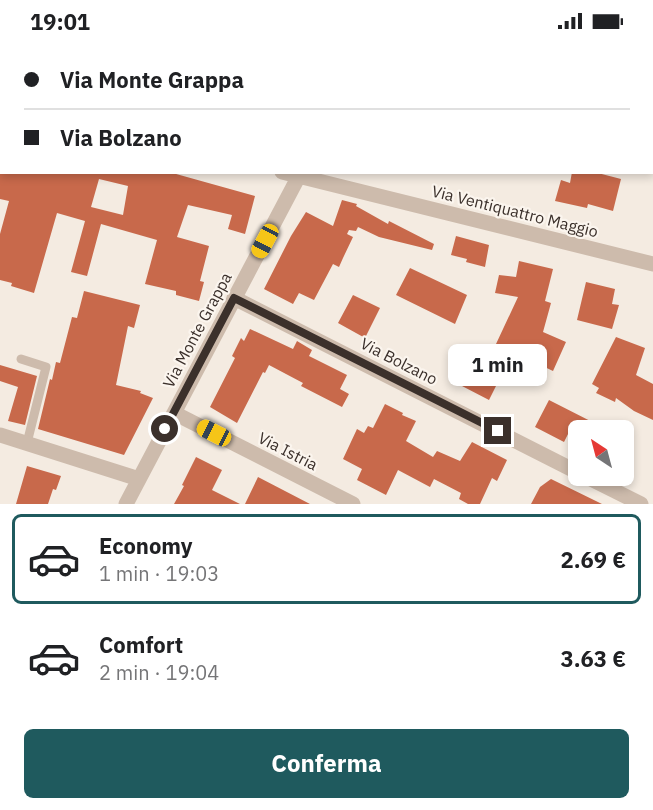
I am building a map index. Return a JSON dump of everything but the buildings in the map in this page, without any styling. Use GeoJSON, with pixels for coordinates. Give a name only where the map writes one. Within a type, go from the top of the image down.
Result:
{"type":"FeatureCollection","features":[{"type":"Feature","properties":{"kind":"street","name":"Via Ventiquattro Maggio"},"geometry":{"type":"LineString","coordinates":[[298,174],[653,264]]}},
{"type":"Feature","properties":{"kind":"street","name":"Via Monte Grappa"},"geometry":{"type":"LineString","coordinates":[[126,504],[298,174]]}},
{"type":"Feature","properties":{"kind":"street","name":"Via Bolzano"},"geometry":{"type":"LineString","coordinates":[[234,298],[568,466]]}},
{"type":"Feature","properties":{"kind":"street","name":"Via Istria"},"geometry":{"type":"LineString","coordinates":[[174,413],[353,504]]}},
{"type":"Feature","properties":{"kind":"street"},"geometry":{"type":"LineString","coordinates":[[0,435],[139,478]]}},
{"type":"Feature","properties":{"kind":"street"},"geometry":{"type":"LineString","coordinates":[[605,486],[641,504]]}},
{"type":"Feature","properties":{"kind":"lane"},"geometry":{"type":"LineString","coordinates":[[21,359],[46,368],[27,443]]}},
{"type":"Feature","properties":{"kind":"route"},"geometry":{"type":"LineString","coordinates":[[165,429],[234,298],[498,431]]}}]}
